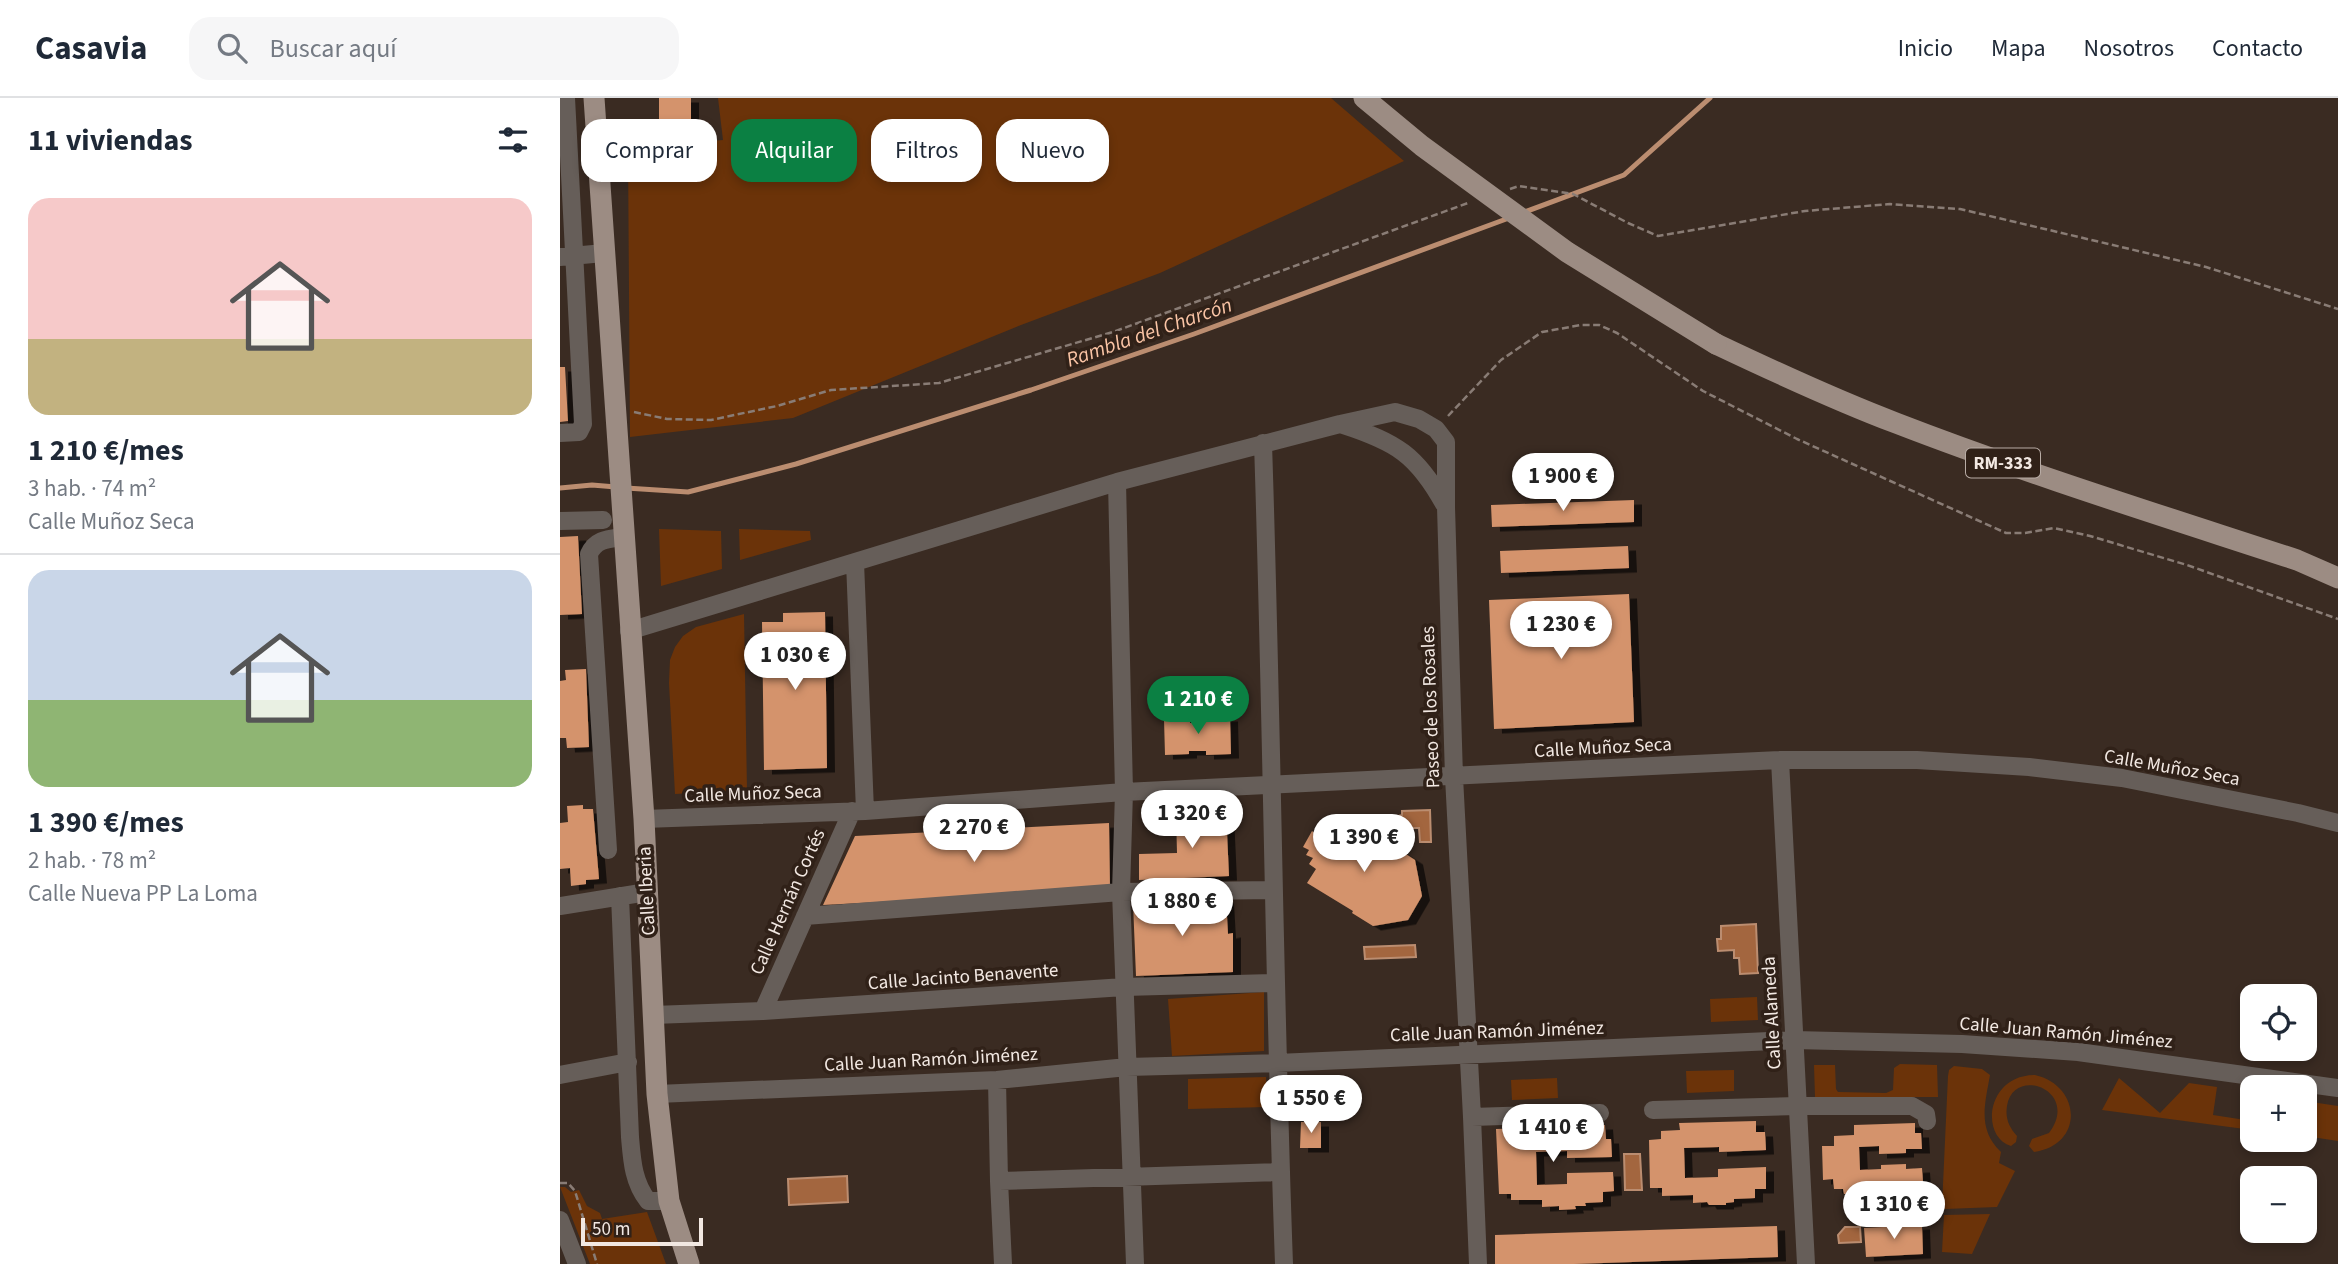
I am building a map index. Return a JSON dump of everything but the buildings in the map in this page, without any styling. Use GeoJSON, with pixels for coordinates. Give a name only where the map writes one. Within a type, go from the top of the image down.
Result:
{"type":"FeatureCollection","features":[{"type":"Feature","properties":{"kind":"main road","name":"Calle Iberia"},"geometry":{"type":"LineString","coordinates":[[594,98],[595,119]]}},
{"type":"Feature","properties":{"kind":"main road","name":"RM-333"},"geometry":{"type":"LineString","coordinates":[[1364,98],[1422,146],[1567,252],[1716,344],[1797,382],[1893,422],[1993,459],[2297,560],[2338,578]]}},
{"type":"Feature","properties":{"kind":"main road","name":"Calle Iberia"},"geometry":{"type":"LineString","coordinates":[[599,182],[615,411],[612,517],[623,537],[644,819],[657,1094],[669,1201],[689,1264]]}},
{"type":"Feature","properties":{"kind":"main road","name":"RM-333"},"geometry":{"type":"LineString","coordinates":[[2297,560],[2338,561]]}},
{"type":"Feature","properties":{"kind":"street"},"geometry":{"type":"LineString","coordinates":[[560,433],[579,432],[583,424],[567,256],[564,150],[566,98]]}},
{"type":"Feature","properties":{"kind":"street"},"geometry":{"type":"LineString","coordinates":[[567,256],[604,253]]}},
{"type":"Feature","properties":{"kind":"street"},"geometry":{"type":"LineString","coordinates":[[629,631],[1117,482],[1340,424],[1395,412],[1419,419],[1441,435]]}},
{"type":"Feature","properties":{"kind":"street"},"geometry":{"type":"LineString","coordinates":[[1340,424],[1381,438],[1401,449],[1432,483],[1446,507]]}},
{"type":"Feature","properties":{"kind":"street","name":"Paseo de los Rosales"},"geometry":{"type":"LineString","coordinates":[[1441,435],[1446,507],[1454,777],[1478,1264]]}},
{"type":"Feature","properties":{"kind":"street"},"geometry":{"type":"LineString","coordinates":[[1263,443],[1284,1264]]}},
{"type":"Feature","properties":{"kind":"street"},"geometry":{"type":"LineString","coordinates":[[1117,482],[1124,792],[1124,987],[1135,1264]]}},
{"type":"Feature","properties":{"kind":"street"},"geometry":{"type":"LineString","coordinates":[[560,521],[612,517]]}},
{"type":"Feature","properties":{"kind":"street"},"geometry":{"type":"LineString","coordinates":[[608,850],[589,554],[599,542],[623,537]]}},
{"type":"Feature","properties":{"kind":"street"},"geometry":{"type":"LineString","coordinates":[[855,562],[858,811]]}},
{"type":"Feature","properties":{"kind":"street","name":"Calle Muñoz Seca"},"geometry":{"type":"LineString","coordinates":[[644,819],[858,811],[1124,792],[1780,760],[1917,760],[2029,767],[2122,778],[2338,823]]}},
{"type":"Feature","properties":{"kind":"street","name":"Calle Alameda"},"geometry":{"type":"LineString","coordinates":[[1780,760],[1806,1264]]}},
{"type":"Feature","properties":{"kind":"street","name":"Calle Hernán Cortés"},"geometry":{"type":"LineString","coordinates":[[763,1011],[805,916],[858,811]]}},
{"type":"Feature","properties":{"kind":"street"},"geometry":{"type":"LineString","coordinates":[[805,916],[1122,892],[1273,890]]}},
{"type":"Feature","properties":{"kind":"street"},"geometry":{"type":"LineString","coordinates":[[560,906],[648,892]]}},
{"type":"Feature","properties":{"kind":"street"},"geometry":{"type":"LineString","coordinates":[[620,896],[630,1137],[634,1171],[638,1189],[648,1200],[669,1201]]}},
{"type":"Feature","properties":{"kind":"street","name":"Calle Jacinto Benavente"},"geometry":{"type":"LineString","coordinates":[[653,1015],[763,1011],[1124,987],[1275,983]]}},
{"type":"Feature","properties":{"kind":"street","name":"Calle Juan Ramón Jiménez"},"geometry":{"type":"LineString","coordinates":[[657,1094],[998,1080],[1127,1067],[1794,1041],[1962,1044],[2078,1052],[2338,1088]]}},
{"type":"Feature","properties":{"kind":"street"},"geometry":{"type":"LineString","coordinates":[[560,1075],[628,1062]]}},
{"type":"Feature","properties":{"kind":"street"},"geometry":{"type":"LineString","coordinates":[[998,1080],[1003,1264]]}},
{"type":"Feature","properties":{"kind":"street"},"geometry":{"type":"LineString","coordinates":[[1653,1110],[1912,1106],[1926,1114],[1927,1121]]}},
{"type":"Feature","properties":{"kind":"street"},"geometry":{"type":"LineString","coordinates":[[1472,1117],[1600,1113]]}},
{"type":"Feature","properties":{"kind":"street"},"geometry":{"type":"LineString","coordinates":[[999,1181],[1280,1172]]}},
{"type":"Feature","properties":{"kind":"street"},"geometry":{"type":"LineString","coordinates":[[560,1220],[577,1264]]}},
{"type":"Feature","properties":{"kind":"path"},"geometry":{"type":"LineString","coordinates":[[1506,190],[1519,186],[1573,194],[1658,236],[1805,211],[1890,204],[1960,209],[2206,267],[2330,309],[2338,309]]}},
{"type":"Feature","properties":{"kind":"path"},"geometry":{"type":"LineString","coordinates":[[615,411],[667,418],[710,419],[777,406],[831,390],[939,383],[1114,332],[1364,239],[1467,204]]}},
{"type":"Feature","properties":{"kind":"path"},"geometry":{"type":"LineString","coordinates":[[1441,435],[1501,360],[1542,332],[1581,325],[1599,325],[1617,333],[1703,391],[1797,439],[2006,533],[2054,528],[2090,536],[2175,561],[2338,619]]}},
{"type":"Feature","properties":{"kind":"path"},"geometry":{"type":"LineString","coordinates":[[560,1183],[568,1183],[575,1191],[597,1264]]}},
{"type":"Feature","properties":{"kind":"shaded area"},"geometry":{"type":"Polygon","coordinates":[[[718,98],[1331,98],[1404,161],[1160,273],[1021,325],[793,418],[630,437],[628,182],[717,182],[717,141],[723,140],[718,98]]]}},
{"type":"Feature","properties":{"kind":"shaded area"},"geometry":{"type":"Polygon","coordinates":[[[659,529],[721,531],[722,569],[661,586],[659,529]]]}},
{"type":"Feature","properties":{"kind":"shaded area"},"geometry":{"type":"Polygon","coordinates":[[[739,529],[810,531],[811,540],[740,560],[739,529]]]}},
{"type":"Feature","properties":{"kind":"shaded area"},"geometry":{"type":"Polygon","coordinates":[[[744,614],[747,790],[675,794],[670,660],[683,636],[696,627],[744,614]]]}},
{"type":"Feature","properties":{"kind":"shaded area"},"geometry":{"type":"Polygon","coordinates":[[[1430,810],[1431,842],[1420,842],[1419,828],[1403,828],[1403,824],[1399,824],[1397,820],[1402,811],[1430,810]]]}},
{"type":"Feature","properties":{"kind":"shaded area"},"geometry":{"type":"Polygon","coordinates":[[[1756,924],[1758,973],[1740,974],[1739,958],[1734,958],[1734,950],[1718,951],[1717,939],[1721,939],[1721,926],[1756,924]]]}},
{"type":"Feature","properties":{"kind":"shaded area"},"geometry":{"type":"Polygon","coordinates":[[[1415,945],[1416,957],[1365,959],[1364,947],[1415,945]]]}},
{"type":"Feature","properties":{"kind":"shaded area"},"geometry":{"type":"Polygon","coordinates":[[[1264,992],[1264,1051],[1172,1056],[1168,999],[1264,992]]]}},
{"type":"Feature","properties":{"kind":"shaded area"},"geometry":{"type":"Polygon","coordinates":[[[1757,997],[1758,1020],[1711,1022],[1710,999],[1757,997]]]}},
{"type":"Feature","properties":{"kind":"shaded area"},"geometry":{"type":"Polygon","coordinates":[[[1900,1064],[1937,1065],[1938,1097],[1815,1097],[1814,1065],[1835,1065],[1838,1092],[1886,1093],[1893,1090],[1894,1068],[1900,1064]]]}},
{"type":"Feature","properties":{"kind":"shaded area"},"geometry":{"type":"Polygon","coordinates":[[[1954,1066],[1982,1069],[1990,1075],[1985,1106],[1988,1134],[2001,1152],[1999,1163],[2015,1171],[1997,1207],[1945,1209],[1942,1206],[1948,1076],[1949,1070],[1954,1066]]]}},
{"type":"Feature","properties":{"kind":"shaded area"},"geometry":{"type":"Polygon","coordinates":[[[1734,1070],[1734,1091],[1687,1093],[1686,1071],[1734,1070]]]}},
{"type":"Feature","properties":{"kind":"shaded area"},"geometry":{"type":"Polygon","coordinates":[[[2035,1075],[2051,1081],[2062,1091],[2069,1102],[2071,1115],[2069,1127],[2062,1139],[2050,1147],[2034,1152],[2029,1146],[2032,1139],[2049,1133],[2057,1118],[2057,1105],[2051,1095],[2042,1088],[2031,1085],[2021,1087],[2012,1094],[2007,1114],[2010,1126],[2017,1136],[2016,1142],[2011,1146],[2001,1140],[1992,1120],[1993,1107],[2006,1085],[2019,1078],[2035,1075]]]}},
{"type":"Feature","properties":{"kind":"shaded area"},"geometry":{"type":"Polygon","coordinates":[[[1266,1077],[1267,1107],[1188,1109],[1188,1079],[1266,1077]]]}},
{"type":"Feature","properties":{"kind":"shaded area"},"geometry":{"type":"Polygon","coordinates":[[[1557,1078],[1558,1098],[1512,1100],[1511,1080],[1557,1078]]]}},
{"type":"Feature","properties":{"kind":"shaded area"},"geometry":{"type":"Polygon","coordinates":[[[2119,1078],[2160,1113],[2189,1083],[2217,1087],[2213,1115],[2240,1119],[2240,1128],[2102,1110],[2119,1078]]]}},
{"type":"Feature","properties":{"kind":"shaded area"},"geometry":{"type":"Polygon","coordinates":[[[2317,1103],[2338,1106],[2338,1141],[2317,1138],[2317,1103]]]}},
{"type":"Feature","properties":{"kind":"shaded area"},"geometry":{"type":"Polygon","coordinates":[[[1624,1154],[1640,1154],[1642,1190],[1625,1190],[1624,1154]]]}},
{"type":"Feature","properties":{"kind":"shaded area"},"geometry":{"type":"Polygon","coordinates":[[[847,1176],[848,1202],[789,1205],[788,1179],[847,1176]]]}},
{"type":"Feature","properties":{"kind":"shaded area"},"geometry":{"type":"Polygon","coordinates":[[[560,1187],[571,1192],[579,1190],[587,1206],[600,1213],[602,1219],[647,1212],[666,1264],[590,1264],[560,1187]]]}},
{"type":"Feature","properties":{"kind":"shaded area"},"geometry":{"type":"Polygon","coordinates":[[[1990,1214],[1972,1254],[1942,1252],[1944,1215],[1990,1214]]]}},
{"type":"Feature","properties":{"kind":"shaded area"},"geometry":{"type":"Polygon","coordinates":[[[1845,1227],[1860,1227],[1861,1242],[1839,1243],[1838,1235],[1845,1227]]]}},
{"type":"Feature","properties":{"kind":"waterway","name":"Rambla del Charcón"},"geometry":{"type":"LineString","coordinates":[[1522,213],[1624,175],[1710,98]]}},
{"type":"Feature","properties":{"kind":"waterway","name":"Rambla del Charcón"},"geometry":{"type":"LineString","coordinates":[[626,488],[688,492],[796,464],[1031,390],[1194,334],[1509,218]]}},
{"type":"Feature","properties":{"kind":"waterway","name":"Rambla del Charcón"},"geometry":{"type":"LineString","coordinates":[[560,488],[592,485],[616,487]]}}]}
